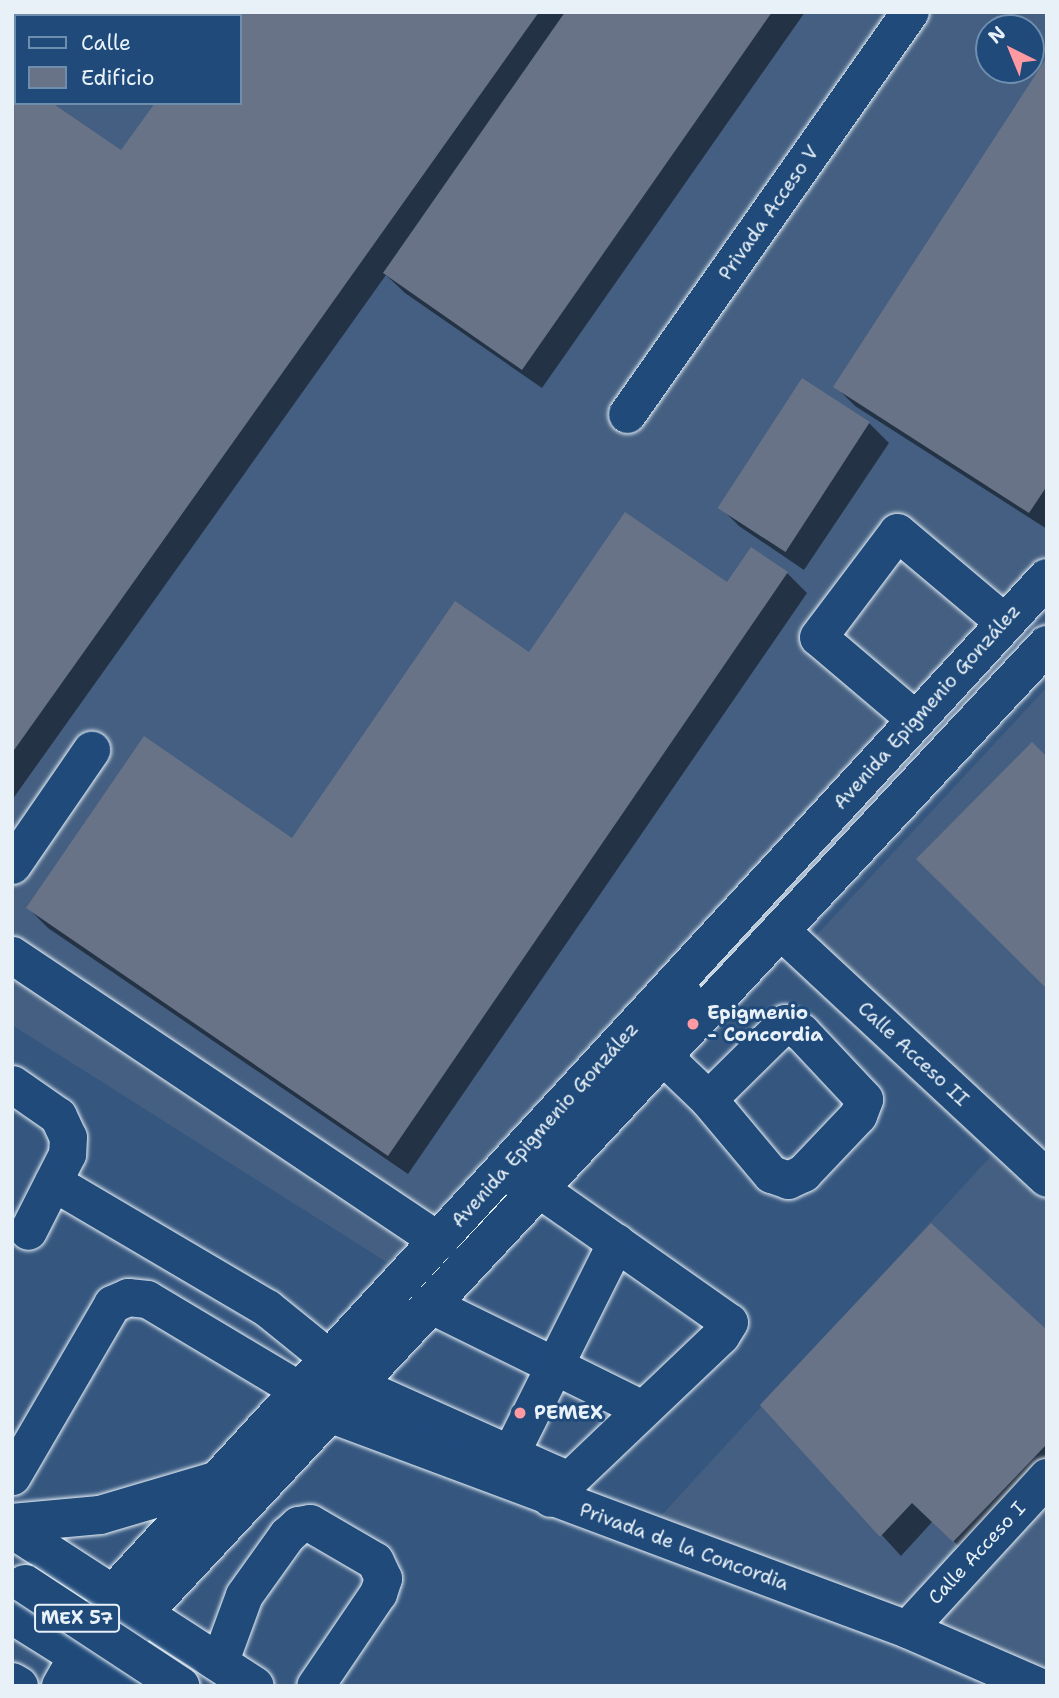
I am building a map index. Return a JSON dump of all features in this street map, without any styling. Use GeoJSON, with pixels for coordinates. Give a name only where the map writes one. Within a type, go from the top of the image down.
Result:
{"type":"FeatureCollection","features":[{"type":"Feature","properties":{"kind":"main road","name":"Avenida Epigmenio González"},"geometry":{"type":"LineString","coordinates":[[90,1678],[128,1604],[342,1372],[439,1241],[1047,578]]}},
{"type":"Feature","properties":{"kind":"main road","name":"Avenida Epigmenio González"},"geometry":{"type":"LineString","coordinates":[[342,1372],[429,1304],[1047,645]]}},
{"type":"Feature","properties":{"kind":"main road","name":"Avenida Epigmenio González"},"geometry":{"type":"LineString","coordinates":[[164,1565],[225,1490],[314,1402]]}},
{"type":"Feature","properties":{"kind":"main road"},"geometry":{"type":"LineString","coordinates":[[12,1523],[100,1515],[153,1502],[225,1490]]}},
{"type":"Feature","properties":{"kind":"main road"},"geometry":{"type":"LineString","coordinates":[[12,1529],[255,1686]]}},
{"type":"Feature","properties":{"kind":"main road","name":"MEX 57"},"geometry":{"type":"LineString","coordinates":[[12,1577],[180,1686]]}},
{"type":"Feature","properties":{"kind":"main road"},"geometry":{"type":"LineString","coordinates":[[12,1682],[19,1686]]}},
{"type":"Feature","properties":{"kind":"street","name":"Privada Acceso V"},"geometry":{"type":"LineString","coordinates":[[627,414],[910,12]]}},
{"type":"Feature","properties":{"kind":"street"},"geometry":{"type":"LineString","coordinates":[[916,720],[818,638],[897,532],[1004,622]]}},
{"type":"Feature","properties":{"kind":"street"},"geometry":{"type":"LineString","coordinates":[[12,865],[91,750]]}},
{"type":"Feature","properties":{"kind":"street"},"geometry":{"type":"LineString","coordinates":[[225,1490],[652,1037],[747,905]]}},
{"type":"Feature","properties":{"kind":"street","name":"Calle Acceso II"},"geometry":{"type":"LineString","coordinates":[[780,930],[1047,1178]]}},
{"type":"Feature","properties":{"kind":"street"},"geometry":{"type":"LineString","coordinates":[[12,955],[439,1241]]}},
{"type":"Feature","properties":{"kind":"street"},"geometry":{"type":"LineString","coordinates":[[663,1056],[708,1099]]}},
{"type":"Feature","properties":{"kind":"street"},"geometry":{"type":"LineString","coordinates":[[12,1084],[58,1116],[68,1137],[67,1154],[28,1231]]}},
{"type":"Feature","properties":{"kind":"street"},"geometry":{"type":"LineString","coordinates":[[53,1182],[267,1308],[342,1372],[510,1454],[559,1489],[640,1408],[721,1335],[729,1322],[538,1188]]}},
{"type":"Feature","properties":{"kind":"street"},"geometry":{"type":"LineString","coordinates":[[510,1454],[551,1364],[616,1242]]}},
{"type":"Feature","properties":{"kind":"street","name":"Privada de la Concordia"},"geometry":{"type":"LineString","coordinates":[[12,1476],[22,1432],[112,1304],[128,1297],[147,1299],[314,1402],[559,1489],[907,1629],[1038,1686]]}},
{"type":"Feature","properties":{"kind":"street"},"geometry":{"type":"LineString","coordinates":[[429,1304],[640,1408]]}},
{"type":"Feature","properties":{"kind":"street","name":"Calle Acceso I"},"geometry":{"type":"LineString","coordinates":[[907,1629],[1047,1477]]}},
{"type":"Feature","properties":{"kind":"street"},"geometry":{"type":"LineString","coordinates":[[219,1663],[244,1595],[287,1535],[298,1525],[310,1523],[376,1561],[383,1578],[378,1593],[315,1686]]}},
{"type":"Feature","properties":{"kind":"street"},"geometry":{"type":"LineString","coordinates":[[12,1615],[90,1678]]}},
{"type":"Feature","properties":{"kind":"street"},"geometry":{"type":"LineString","coordinates":[[12,1640],[90,1678]]}},
{"type":"Feature","properties":{"kind":"shaded area"},"geometry":{"type":"Polygon","coordinates":[[[12,12],[1047,12],[1047,552],[388,1263],[12,1025],[12,12]]]}},
{"type":"Feature","properties":{"kind":"shaded area"},"geometry":{"type":"Polygon","coordinates":[[[1047,687],[1047,1678],[649,1529],[991,1156],[788,966],[1047,687]]]}},
{"type":"Feature","properties":{"kind":"building"},"geometry":{"type":"Polygon","coordinates":[[[539,12],[12,753],[12,76],[14,105],[55,105],[121,150],[154,105],[242,105],[242,14],[218,14],[539,12]]]}},
{"type":"Feature","properties":{"kind":"building"},"geometry":{"type":"Polygon","coordinates":[[[565,12],[772,12],[522,370],[383,273],[565,12]]]}},
{"type":"Feature","properties":{"kind":"building"},"geometry":{"type":"Polygon","coordinates":[[[1047,57],[1047,486],[1029,513],[833,387],[1029,84],[1045,84],[1047,57]]]}},
{"type":"Feature","properties":{"kind":"building"},"geometry":{"type":"Polygon","coordinates":[[[802,378],[870,422],[786,552],[718,508],[802,378]]]}},
{"type":"Feature","properties":{"kind":"building"},"geometry":{"type":"Polygon","coordinates":[[[625,512],[727,582],[751,547],[788,572],[388,1156],[26,908],[144,736],[292,838],[455,601],[529,652],[625,512]]]}},
{"type":"Feature","properties":{"kind":"building"},"geometry":{"type":"Polygon","coordinates":[[[1032,742],[1047,757],[1047,989],[916,859],[1032,742]]]}},
{"type":"Feature","properties":{"kind":"building"},"geometry":{"type":"Polygon","coordinates":[[[931,1223],[1047,1330],[1047,1444],[953,1542],[912,1503],[880,1537],[760,1405],[931,1223]]]}},
{"type":"Feature","properties":{"kind":"place","name":"Epigmenio - Concordia"},"geometry":{"type":"Point","coordinates":[693,1024]}},
{"type":"Feature","properties":{"kind":"place","name":"PEMEX"},"geometry":{"type":"Point","coordinates":[520,1413]}}]}
